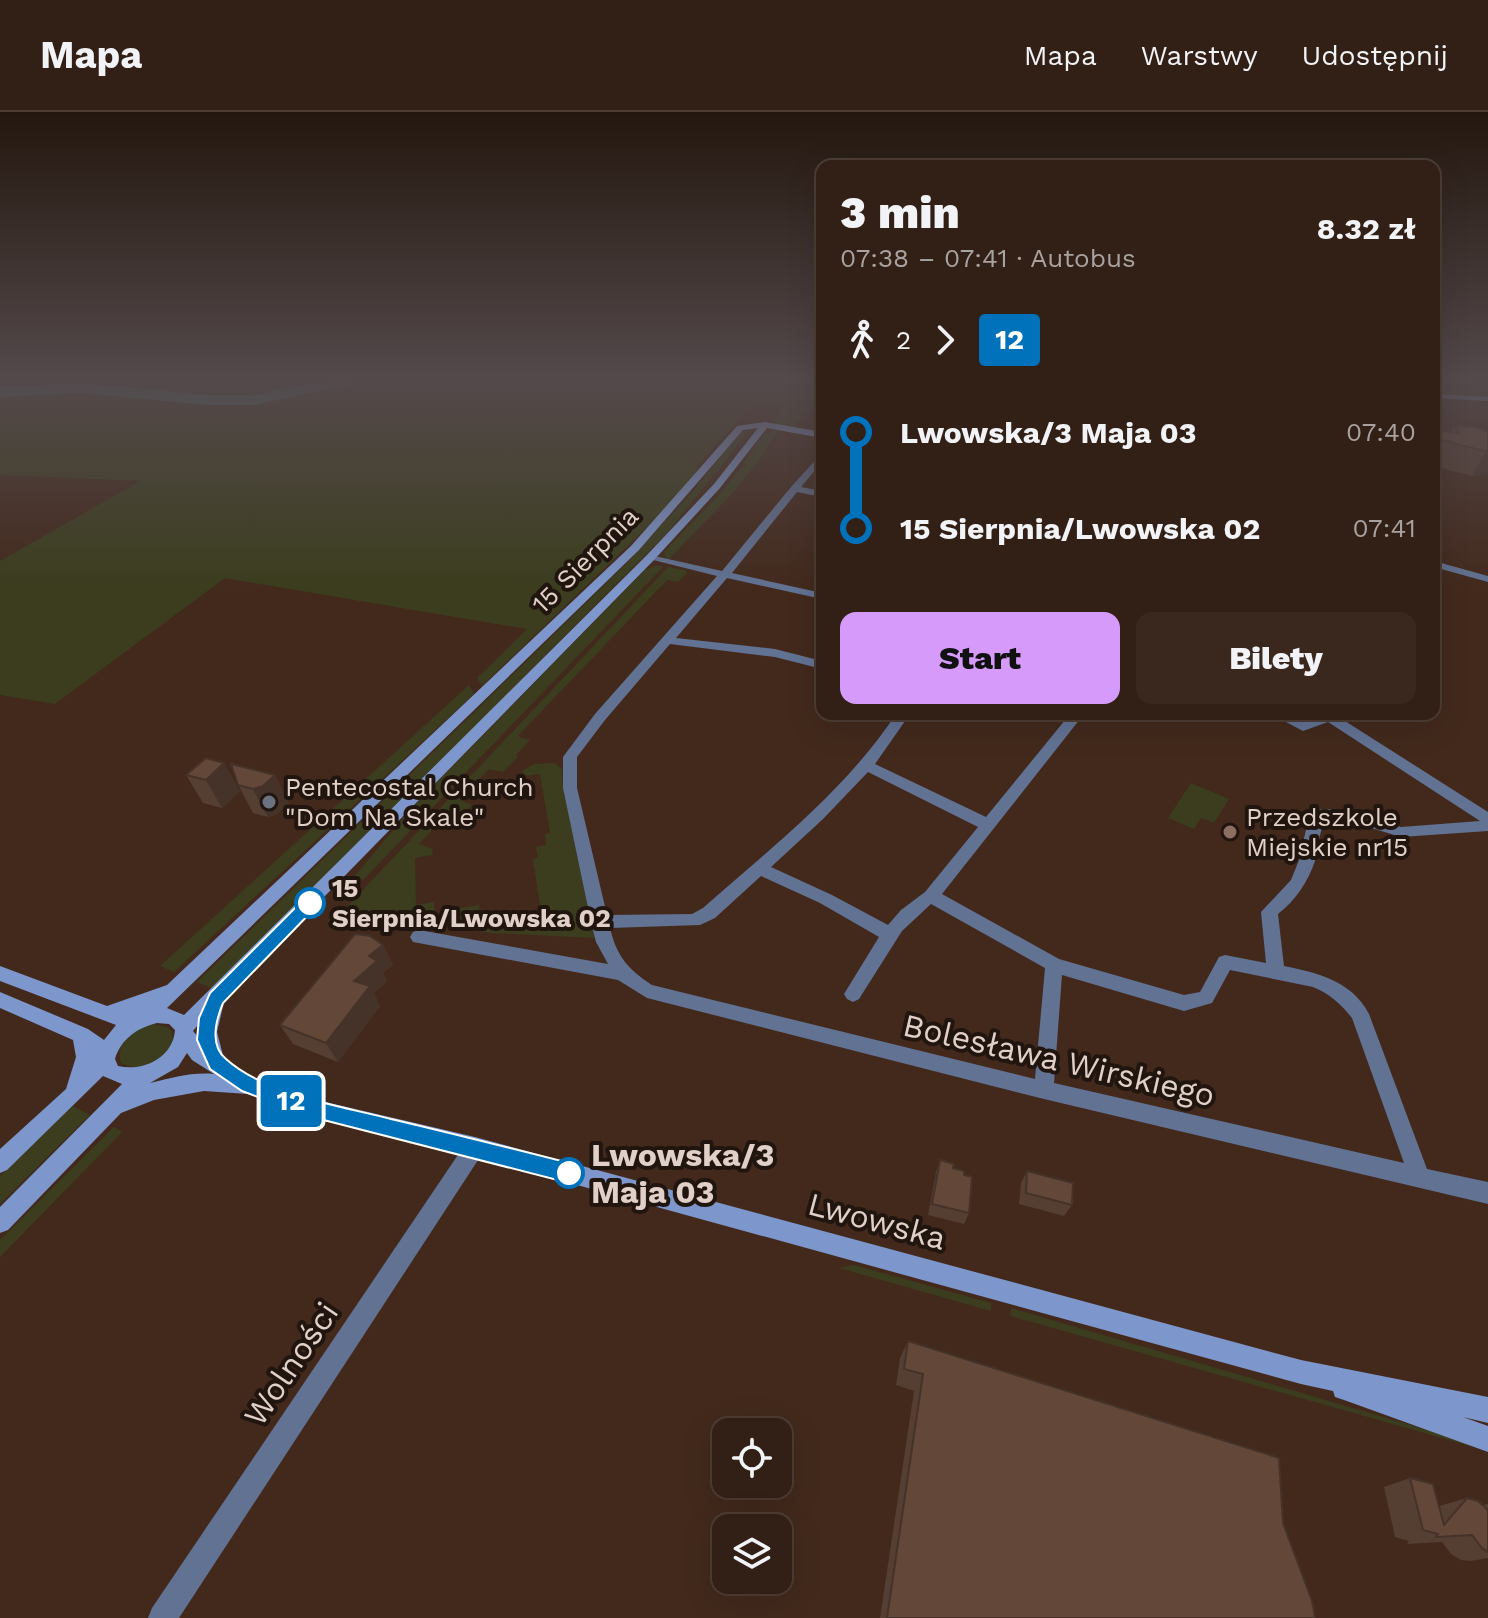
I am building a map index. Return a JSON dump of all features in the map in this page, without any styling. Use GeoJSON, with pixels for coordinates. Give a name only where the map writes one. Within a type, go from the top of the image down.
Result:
{"type":"FeatureCollection","features":[{"type":"Feature","properties":{"kind":"street","name":"15 Sierpnia"},"geometry":{"type":"LineString","coordinates":[[139,1020],[635,548],[721,449]]}},
{"type":"Feature","properties":{"kind":"street","name":"15 Sierpnia"},"geometry":{"type":"LineString","coordinates":[[184,1031],[650,558],[717,486],[746,449]]}},
{"type":"Feature","properties":{"kind":"street"},"geometry":{"type":"LineString","coordinates":[[802,463],[816,460]]}},
{"type":"Feature","properties":{"kind":"street"},"geometry":{"type":"LineString","coordinates":[[622,974],[608,950],[599,922],[570,788],[570,757],[574,748],[725,574],[751,533],[816,462]]}},
{"type":"Feature","properties":{"kind":"street"},"geometry":{"type":"LineString","coordinates":[[794,489],[816,493]]}},
{"type":"Feature","properties":{"kind":"street"},"geometry":{"type":"LineString","coordinates":[[650,558],[816,595]]}},
{"type":"Feature","properties":{"kind":"street"},"geometry":{"type":"LineString","coordinates":[[1440,566],[1488,579]]}},
{"type":"Feature","properties":{"kind":"street"},"geometry":{"type":"LineString","coordinates":[[666,640],[775,653],[816,663]]}},
{"type":"Feature","properties":{"kind":"street"},"geometry":{"type":"LineString","coordinates":[[599,922],[694,920],[709,913],[828,807],[867,766],[899,720]]}},
{"type":"Feature","properties":{"kind":"street"},"geometry":{"type":"LineString","coordinates":[[853,994],[891,935],[916,904],[931,896],[1072,720]]}},
{"type":"Feature","properties":{"kind":"street"},"geometry":{"type":"LineString","coordinates":[[1290,720],[1303,727],[1318,720]]}},
{"type":"Feature","properties":{"kind":"street"},"geometry":{"type":"LineString","coordinates":[[1332,720],[1488,819]]}},
{"type":"Feature","properties":{"kind":"street"},"geometry":{"type":"LineString","coordinates":[[867,766],[988,825]]}},
{"type":"Feature","properties":{"kind":"street"},"geometry":{"type":"LineString","coordinates":[[1276,972],[1269,912],[1288,899],[1311,854],[1316,821],[1326,813],[1346,815],[1401,832],[1488,826]]}},
{"type":"Feature","properties":{"kind":"street"},"geometry":{"type":"LineString","coordinates":[[759,868],[816,894],[891,935]]}},
{"type":"Feature","properties":{"kind":"street"},"geometry":{"type":"LineString","coordinates":[[931,896],[1054,965],[1184,1003],[1206,998],[1225,962],[1325,982],[1345,994],[1360,1014],[1419,1175]]}},
{"type":"Feature","properties":{"kind":"street","name":"Bolesława Wirskiego"},"geometry":{"type":"LineString","coordinates":[[419,937],[622,974],[647,991],[1044,1090],[1488,1193]]}},
{"type":"Feature","properties":{"kind":"street"},"geometry":{"type":"LineString","coordinates":[[1044,1090],[1054,965]]}},
{"type":"Feature","properties":{"kind":"street"},"geometry":{"type":"LineString","coordinates":[[0,973],[103,1015],[139,1020],[174,1017],[184,1031],[176,1055],[150,1073],[0,1222]]}},
{"type":"Feature","properties":{"kind":"street"},"geometry":{"type":"LineString","coordinates":[[103,1015],[138,1005],[182,982]]}},
{"type":"Feature","properties":{"kind":"street"},"geometry":{"type":"LineString","coordinates":[[216,998],[208,1018],[206,1040],[216,1064]]}},
{"type":"Feature","properties":{"kind":"street"},"geometry":{"type":"LineString","coordinates":[[0,1000],[81,1035],[106,1056],[107,1067],[118,1076],[150,1073]]}},
{"type":"Feature","properties":{"kind":"street"},"geometry":{"type":"LineString","coordinates":[[0,1163],[89,1080],[114,1039],[139,1020]]}},
{"type":"Feature","properties":{"kind":"street","name":"Lwowska"},"geometry":{"type":"LineString","coordinates":[[184,1031],[199,1054],[249,1085],[308,1107],[475,1147],[1301,1372],[1488,1410]]}},
{"type":"Feature","properties":{"kind":"street"},"geometry":{"type":"LineString","coordinates":[[69,1096],[79,1082],[86,1057],[81,1035]]}},
{"type":"Feature","properties":{"kind":"street","name":"Lwowska"},"geometry":{"type":"LineString","coordinates":[[150,1073],[201,1083],[249,1085]]}},
{"type":"Feature","properties":{"kind":"street"},"geometry":{"type":"LineString","coordinates":[[106,1115],[152,1091],[201,1083]]}},
{"type":"Feature","properties":{"kind":"street","name":"Wolności"},"geometry":{"type":"LineString","coordinates":[[162,1618],[475,1147]]}},
{"type":"Feature","properties":{"kind":"street","name":"Lwowska"},"geometry":{"type":"LineString","coordinates":[[1301,1372],[1488,1439]]}},
{"type":"Feature","properties":{"kind":"green space"},"geometry":{"type":"Polygon","coordinates":[[[0,449],[712,449],[698,465],[694,477],[667,508],[482,686],[477,678],[527,629],[225,578],[55,704],[0,695],[0,561],[140,481],[0,475],[0,449]]]}},
{"type":"Feature","properties":{"kind":"green space"},"geometry":{"type":"Polygon","coordinates":[[[726,449],[735,449],[667,533],[214,989],[197,982],[625,565],[694,490],[726,449]]]}},
{"type":"Feature","properties":{"kind":"green space"},"geometry":{"type":"Polygon","coordinates":[[[753,449],[766,449],[742,482],[668,560],[664,552],[746,466],[743,464],[753,449]]]}},
{"type":"Feature","properties":{"kind":"green space"},"geometry":{"type":"Polygon","coordinates":[[[664,566],[363,880],[354,877],[409,811],[645,570],[664,566]]]}},
{"type":"Feature","properties":{"kind":"green space"},"geometry":{"type":"Polygon","coordinates":[[[668,567],[687,573],[678,582],[667,580],[518,736],[530,740],[503,772],[489,769],[460,800],[472,805],[460,819],[446,815],[419,844],[433,849],[432,855],[415,858],[416,905],[434,902],[435,913],[451,920],[461,908],[479,905],[480,917],[497,914],[497,927],[505,929],[542,918],[533,859],[538,858],[536,847],[546,845],[545,834],[550,833],[540,774],[525,776],[522,771],[534,764],[555,763],[562,769],[563,787],[595,938],[490,933],[345,909],[668,567]]]}},
{"type":"Feature","properties":{"kind":"green space"},"geometry":{"type":"Polygon","coordinates":[[[469,685],[474,694],[174,972],[160,966],[469,685]]]}},
{"type":"Feature","properties":{"kind":"green space"},"geometry":{"type":"Polygon","coordinates":[[[1191,783],[1229,799],[1214,823],[1201,818],[1194,829],[1168,818],[1191,783]]]}},
{"type":"Feature","properties":{"kind":"green space"},"geometry":{"type":"Polygon","coordinates":[[[154,1024],[172,1031],[170,1048],[164,1056],[139,1067],[121,1063],[121,1048],[128,1037],[154,1024]]]}},
{"type":"Feature","properties":{"kind":"green space"},"geometry":{"type":"Polygon","coordinates":[[[73,1106],[90,1115],[0,1204],[0,1176],[73,1106]]]}},
{"type":"Feature","properties":{"kind":"green space"},"geometry":{"type":"Polygon","coordinates":[[[114,1127],[122,1132],[0,1257],[0,1240],[114,1127]]]}},
{"type":"Feature","properties":{"kind":"green space"},"geometry":{"type":"Polygon","coordinates":[[[854,1265],[991,1303],[991,1311],[839,1268],[854,1265]]]}},
{"type":"Feature","properties":{"kind":"green space"},"geometry":{"type":"Polygon","coordinates":[[[1011,1308],[1469,1442],[1470,1446],[1011,1316],[1011,1308]]]}},
{"type":"Feature","properties":{"kind":"building"},"geometry":{"type":"Polygon","coordinates":[[[206,758],[224,763],[206,780],[186,775],[206,758]]]}},
{"type":"Feature","properties":{"kind":"building"},"geometry":{"type":"Polygon","coordinates":[[[231,764],[275,775],[263,786],[253,789],[238,785],[231,764]]]}},
{"type":"Feature","properties":{"kind":"building"},"geometry":{"type":"Polygon","coordinates":[[[355,934],[370,936],[383,945],[369,956],[377,961],[354,981],[370,986],[326,1043],[280,1025],[355,934]]]}},
{"type":"Feature","properties":{"kind":"building"},"geometry":{"type":"Polygon","coordinates":[[[940,1160],[954,1164],[953,1168],[972,1177],[969,1213],[932,1204],[940,1160]]]}},
{"type":"Feature","properties":{"kind":"building"},"geometry":{"type":"Polygon","coordinates":[[[1027,1171],[1073,1183],[1072,1205],[1026,1193],[1027,1171]]]}},
{"type":"Feature","properties":{"kind":"building"},"geometry":{"type":"Polygon","coordinates":[[[908,1341],[1279,1458],[1283,1523],[1312,1601],[1315,1618],[887,1618],[923,1374],[904,1369],[908,1341]]]}},
{"type":"Feature","properties":{"kind":"building"},"geometry":{"type":"Polygon","coordinates":[[[1410,1478],[1433,1484],[1444,1525],[1467,1498],[1478,1501],[1488,1510],[1488,1552],[1472,1535],[1436,1537],[1438,1534],[1423,1530],[1410,1478]]]}},
{"type":"Feature","properties":{"kind":"bus line","name":"12"},"geometry":{"type":"LineString","coordinates":[[310,903],[216,998],[208,1018],[206,1040],[216,1064],[249,1085],[308,1107],[569,1173]]}},
{"type":"Feature","properties":{"kind":"place","name":"Pentecostal Church \"Dom Na Skale\""},"geometry":{"type":"Point","coordinates":[269,802]}},
{"type":"Feature","properties":{"kind":"place","name":"Przedszkole Miejskie nr15"},"geometry":{"type":"Point","coordinates":[1230,832]}},
{"type":"Feature","properties":{"kind":"place","name":"15 Sierpnia/Lwowska 02"},"geometry":{"type":"Point","coordinates":[310,903]}},
{"type":"Feature","properties":{"kind":"place","name":"Lwowska/3 Maja 03"},"geometry":{"type":"Point","coordinates":[569,1173]}}]}
